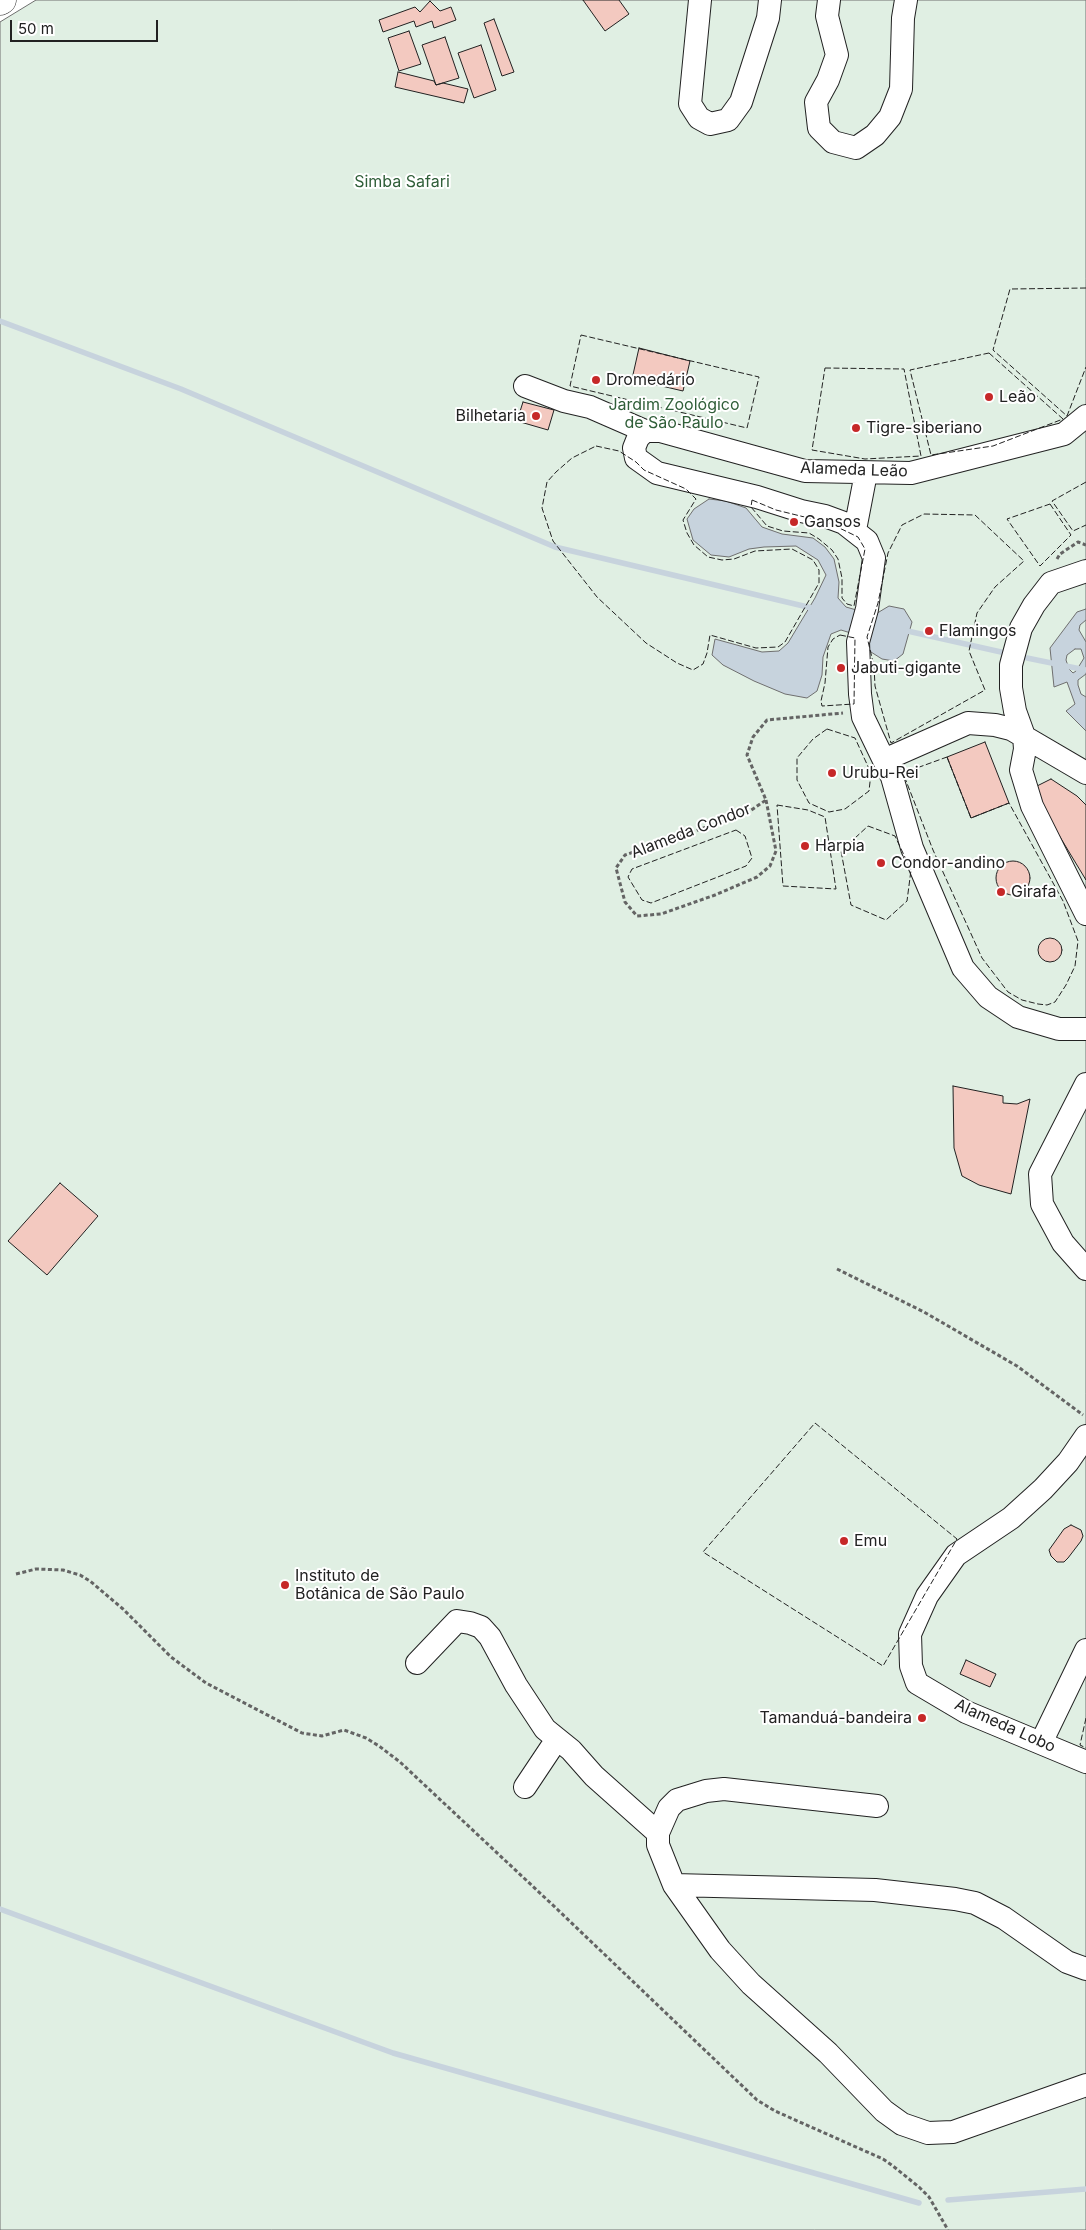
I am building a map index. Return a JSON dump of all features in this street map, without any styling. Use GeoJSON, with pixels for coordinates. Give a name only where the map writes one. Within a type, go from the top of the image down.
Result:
{"type":"FeatureCollection","features":[{"type":"Feature","properties":{"kind":"lane"},"geometry":{"type":"LineString","coordinates":[[700,0],[690,104],[699,118],[710,124],[728,120],[741,102],[768,18],[770,0]]}},
{"type":"Feature","properties":{"kind":"lane"},"geometry":{"type":"LineString","coordinates":[[829,0],[827,16],[837,55],[828,80],[816,102],[819,128],[834,142],[856,148],[875,135],[890,117],[901,89],[903,18],[906,0]]}},
{"type":"Feature","properties":{"kind":"lane","name":"Alameda Leão"},"geometry":{"type":"LineString","coordinates":[[524,386],[598,410],[645,431],[660,431],[805,471],[910,473],[978,458],[1064,434],[1086,416]]}},
{"type":"Feature","properties":{"kind":"lane"},"geometry":{"type":"LineString","coordinates":[[645,431],[638,438],[634,448],[636,458],[657,473],[757,497],[824,516],[844,523],[855,530],[866,541],[874,558],[859,652],[860,694],[863,716],[892,777],[912,848],[963,968],[988,997],[1018,1017],[1059,1029],[1086,1029]]}},
{"type":"Feature","properties":{"kind":"lane"},"geometry":{"type":"LineString","coordinates":[[855,530],[866,473]]}},
{"type":"Feature","properties":{"kind":"lane"},"geometry":{"type":"LineString","coordinates":[[1086,571],[1050,583],[1034,605],[1021,628],[1011,665],[1011,688],[1015,712],[1024,736],[1025,749],[1021,770],[1024,780],[1032,806],[1086,914]]}},
{"type":"Feature","properties":{"kind":"lane"},"geometry":{"type":"LineString","coordinates":[[884,760],[968,723],[995,725],[1010,729],[1086,773]]}},
{"type":"Feature","properties":{"kind":"lane"},"geometry":{"type":"LineString","coordinates":[[1086,1084],[1040,1174],[1042,1204],[1063,1243],[1086,1270]]}},
{"type":"Feature","properties":{"kind":"lane","name":"Alameda Lobo"},"geometry":{"type":"LineString","coordinates":[[1086,1436],[1068,1462],[1030,1501],[1011,1518],[956,1555],[927,1596],[910,1634],[911,1666],[917,1682],[966,1712],[1086,1762]]}},
{"type":"Feature","properties":{"kind":"lane"},"geometry":{"type":"LineString","coordinates":[[417,1663],[457,1621],[470,1622],[481,1627],[490,1637],[516,1685],[545,1729],[658,1833]]}},
{"type":"Feature","properties":{"kind":"lane"},"geometry":{"type":"LineString","coordinates":[[1042,1743],[1086,1650]]}},
{"type":"Feature","properties":{"kind":"lane"},"geometry":{"type":"LineString","coordinates":[[525,1787],[557,1739]]}},
{"type":"Feature","properties":{"kind":"lane"},"geometry":{"type":"LineString","coordinates":[[877,1806],[724,1789],[706,1791],[677,1800],[669,1808],[658,1833],[658,1845],[674,1885],[720,1950],[751,1984],[828,2053],[884,2110],[902,2124],[928,2133],[953,2132],[1086,2085]]}},
{"type":"Feature","properties":{"kind":"lane"},"geometry":{"type":"LineString","coordinates":[[674,1885],[875,1890],[955,1898],[975,1903],[1004,1918],[1068,1962],[1086,1969]]}},
{"type":"Feature","properties":{"kind":"path","name":"Alameda Condor"},"geometry":{"type":"LineString","coordinates":[[766,800],[747,813],[625,855],[616,868],[624,902],[637,916],[661,914],[715,895],[757,877],[770,866],[776,851],[766,800],[747,755],[753,737],[767,720],[841,712],[863,716]]}},
{"type":"Feature","properties":{"kind":"path"},"geometry":{"type":"LineString","coordinates":[[838,1269],[924,1312],[1017,1366],[1086,1417]]}},
{"type":"Feature","properties":{"kind":"path"},"geometry":{"type":"LineString","coordinates":[[16,1574],[36,1569],[63,1570],[80,1575],[123,1609],[171,1657],[206,1683],[302,1733],[322,1736],[344,1730],[366,1738],[379,1746],[400,1762],[557,1908],[757,2100],[775,2111],[893,2166],[919,2186],[929,2197],[948,2230]]}},
{"type":"Feature","properties":{"kind":"green space"},"geometry":{"type":"Polygon","coordinates":[[[36,0],[1086,0],[1086,2230],[0,2230],[0,22],[36,0]]]}},
{"type":"Feature","properties":{"kind":"shaded area"},"geometry":{"type":"Polygon","coordinates":[[[709,499],[726,501],[746,508],[762,527],[782,534],[813,538],[825,547],[834,559],[839,582],[838,598],[846,607],[874,615],[889,606],[904,609],[912,622],[903,654],[894,661],[882,659],[871,652],[866,644],[867,638],[841,630],[831,634],[823,657],[822,675],[817,691],[807,698],[785,694],[723,665],[712,655],[715,639],[762,652],[779,651],[788,643],[815,598],[826,575],[818,560],[796,546],[749,549],[729,557],[711,555],[693,540],[687,519],[694,509],[709,499]]]}},
{"type":"Feature","properties":{"kind":"shaded area"},"geometry":{"type":"Polygon","coordinates":[[[1086,609],[1086,620],[1080,625],[1079,630],[1086,642],[1086,674],[1078,680],[1078,685],[1081,694],[1086,697],[1086,731],[1066,711],[1075,704],[1067,682],[1054,687],[1050,648],[1077,612],[1086,609]],[[1075,649],[1067,655],[1066,660],[1069,669],[1073,673],[1084,658],[1081,649],[1075,649]]]}},
{"type":"Feature","properties":{"kind":"building"},"geometry":{"type":"Polygon","coordinates":[[[583,0],[619,0],[629,14],[605,31],[583,0]]]}},
{"type":"Feature","properties":{"kind":"building"},"geometry":{"type":"Polygon","coordinates":[[[430,1],[440,11],[451,7],[456,20],[434,28],[432,21],[416,27],[414,21],[383,32],[379,20],[415,7],[420,12],[430,1]]]}},
{"type":"Feature","properties":{"kind":"building"},"geometry":{"type":"Polygon","coordinates":[[[494,19],[514,72],[502,76],[484,23],[494,19]]]}},
{"type":"Feature","properties":{"kind":"building"},"geometry":{"type":"Polygon","coordinates":[[[409,31],[421,64],[399,71],[388,38],[409,31]]]}},
{"type":"Feature","properties":{"kind":"building"},"geometry":{"type":"Polygon","coordinates":[[[445,37],[459,78],[436,85],[422,45],[445,37]]]}},
{"type":"Feature","properties":{"kind":"building"},"geometry":{"type":"Polygon","coordinates":[[[481,45],[496,90],[474,98],[458,53],[481,45]]]}},
{"type":"Feature","properties":{"kind":"building"},"geometry":{"type":"Polygon","coordinates":[[[398,72],[434,81],[436,85],[443,83],[468,89],[464,103],[395,87],[398,72]]]}},
{"type":"Feature","properties":{"kind":"building"},"geometry":{"type":"Polygon","coordinates":[[[639,348],[690,361],[683,391],[632,379],[639,348]]]}},
{"type":"Feature","properties":{"kind":"building","name":"Bilhetaria"},"geometry":{"type":"Polygon","coordinates":[[[523,402],[554,410],[548,430],[517,421],[523,402]]]}},
{"type":"Feature","properties":{"kind":"building"},"geometry":{"type":"Polygon","coordinates":[[[985,742],[1009,803],[971,818],[947,757],[985,742]]]}},
{"type":"Feature","properties":{"kind":"building"},"geometry":{"type":"Polygon","coordinates":[[[1051,779],[1077,796],[1086,805],[1086,880],[1031,789],[1051,779]]]}},
{"type":"Feature","properties":{"kind":"building"},"geometry":{"type":"Polygon","coordinates":[[[1013,861],[1020,862],[1025,866],[1029,871],[1029,885],[1025,890],[1020,894],[1013,895],[1006,894],[1001,890],[997,885],[996,878],[997,871],[1001,866],[1006,862],[1013,861]]]}},
{"type":"Feature","properties":{"kind":"building"},"geometry":{"type":"Polygon","coordinates":[[[1050,938],[1059,941],[1062,950],[1059,959],[1050,962],[1041,959],[1038,950],[1041,941],[1050,938]]]}},
{"type":"Feature","properties":{"kind":"building"},"geometry":{"type":"Polygon","coordinates":[[[953,1086],[1003,1096],[1003,1103],[1017,1104],[1030,1099],[1011,1194],[979,1185],[962,1176],[954,1148],[953,1086]]]}},
{"type":"Feature","properties":{"kind":"building"},"geometry":{"type":"Polygon","coordinates":[[[60,1183],[98,1216],[47,1275],[8,1241],[60,1183]]]}},
{"type":"Feature","properties":{"kind":"building"},"geometry":{"type":"Polygon","coordinates":[[[1071,1525],[1081,1530],[1083,1536],[1064,1562],[1057,1562],[1051,1556],[1049,1550],[1064,1529],[1071,1525]]]}},
{"type":"Feature","properties":{"kind":"building"},"geometry":{"type":"Polygon","coordinates":[[[966,1660],[996,1674],[990,1687],[960,1674],[966,1660]]]}},
{"type":"Feature","properties":{"kind":"waterway"},"geometry":{"type":"LineString","coordinates":[[0,321],[181,389],[555,547],[816,609]]}},
{"type":"Feature","properties":{"kind":"waterway"},"geometry":{"type":"LineString","coordinates":[[903,630],[1001,652]]}},
{"type":"Feature","properties":{"kind":"waterway"},"geometry":{"type":"LineString","coordinates":[[1027,658],[1086,670]]}},
{"type":"Feature","properties":{"kind":"waterway"},"geometry":{"type":"LineString","coordinates":[[0,1909],[393,2053],[919,2203]]}},
{"type":"Feature","properties":{"kind":"waterway"},"geometry":{"type":"LineString","coordinates":[[948,2200],[1086,2189]]}},
{"type":"Feature","properties":{"kind":"fence"},"geometry":{"type":"LineString","coordinates":[[1086,288],[1010,289],[993,350],[1067,416],[1086,367]]}},
{"type":"Feature","properties":{"kind":"fence"},"geometry":{"type":"LineString","coordinates":[[581,335],[759,377],[747,428],[570,386],[581,335]]}},
{"type":"Feature","properties":{"kind":"fence"},"geometry":{"type":"LineString","coordinates":[[989,353],[1063,419],[993,446],[931,455],[910,370],[989,353]]}},
{"type":"Feature","properties":{"kind":"fence"},"geometry":{"type":"LineString","coordinates":[[825,368],[904,369],[921,456],[865,459],[812,450],[825,368]]}},
{"type":"Feature","properties":{"kind":"fence"},"geometry":{"type":"LineString","coordinates":[[596,446],[619,451],[636,462],[644,470],[686,489],[696,499],[683,520],[687,533],[694,545],[708,557],[722,560],[734,559],[755,551],[792,549],[813,560],[819,570],[819,583],[785,642],[778,647],[756,648],[710,635],[703,664],[693,670],[677,663],[646,643],[597,597],[553,541],[542,508],[547,482],[572,458],[596,446]]}},
{"type":"Feature","properties":{"kind":"fence"},"geometry":{"type":"LineString","coordinates":[[1086,482],[1052,501],[1073,531],[1086,525]]}},
{"type":"Feature","properties":{"kind":"fence"},"geometry":{"type":"LineString","coordinates":[[752,500],[776,510],[829,523],[858,537],[865,549],[854,606],[847,604],[842,598],[842,578],[838,559],[832,550],[809,533],[783,531],[767,526],[751,507],[752,500]]}},
{"type":"Feature","properties":{"kind":"fence"},"geometry":{"type":"LineString","coordinates":[[1050,504],[1071,535],[1040,566],[1007,519],[1050,504]]}},
{"type":"Feature","properties":{"kind":"fence"},"geometry":{"type":"LineString","coordinates":[[924,514],[975,515],[1024,561],[995,587],[977,613],[969,651],[985,690],[891,743],[875,686],[874,666],[867,637],[878,603],[888,553],[902,525],[924,514]]}},
{"type":"Feature","properties":{"kind":"fence"},"geometry":{"type":"LineString","coordinates":[[840,635],[855,638],[854,704],[822,706],[821,701],[825,683],[828,647],[833,639],[840,635]]}},
{"type":"Feature","properties":{"kind":"fence"},"geometry":{"type":"LineString","coordinates":[[827,729],[855,738],[871,773],[869,791],[845,809],[829,812],[809,803],[797,780],[797,758],[813,739],[827,729]]}},
{"type":"Feature","properties":{"kind":"fence"},"geometry":{"type":"LineString","coordinates":[[947,757],[971,818],[1009,803],[1063,901],[1078,941],[1075,966],[1055,1002],[1047,1005],[1038,1004],[1022,1000],[1008,992],[982,958],[933,850],[903,773],[947,757]]}},
{"type":"Feature","properties":{"kind":"fence"},"geometry":{"type":"LineString","coordinates":[[777,805],[808,810],[825,817],[836,889],[783,886],[777,805]]}},
{"type":"Feature","properties":{"kind":"fence"},"geometry":{"type":"LineString","coordinates":[[868,826],[895,836],[911,870],[907,901],[886,920],[851,905],[841,851],[868,826]]}},
{"type":"Feature","properties":{"kind":"fence"},"geometry":{"type":"LineString","coordinates":[[736,830],[745,836],[752,858],[746,866],[651,903],[642,900],[628,877],[632,869],[736,830]]}},
{"type":"Feature","properties":{"kind":"fence"},"geometry":{"type":"LineString","coordinates":[[815,1423],[957,1539],[883,1666],[703,1552],[815,1423]]}},
{"type":"Feature","properties":{"kind":"fence"},"geometry":{"type":"LineString","coordinates":[[1086,1718],[1080,1745],[1086,1748]]}},
{"type":"Feature","properties":{"kind":"place","name":"Dromedário"},"geometry":{"type":"Point","coordinates":[596,380]}},
{"type":"Feature","properties":{"kind":"place","name":"Leão"},"geometry":{"type":"Point","coordinates":[989,397]}},
{"type":"Feature","properties":{"kind":"place","name":"Bilhetaria"},"geometry":{"type":"Point","coordinates":[536,416]}},
{"type":"Feature","properties":{"kind":"place","name":"Tigre-siberiano"},"geometry":{"type":"Point","coordinates":[856,428]}},
{"type":"Feature","properties":{"kind":"place","name":"Gansos"},"geometry":{"type":"Point","coordinates":[794,522]}},
{"type":"Feature","properties":{"kind":"place","name":"Flamingos"},"geometry":{"type":"Point","coordinates":[929,631]}},
{"type":"Feature","properties":{"kind":"place","name":"Jabuti-gigante"},"geometry":{"type":"Point","coordinates":[841,668]}},
{"type":"Feature","properties":{"kind":"place","name":"Urubu-Rei"},"geometry":{"type":"Point","coordinates":[832,773]}},
{"type":"Feature","properties":{"kind":"place","name":"Harpia"},"geometry":{"type":"Point","coordinates":[805,846]}},
{"type":"Feature","properties":{"kind":"place","name":"Condor-andino"},"geometry":{"type":"Point","coordinates":[881,863]}},
{"type":"Feature","properties":{"kind":"place","name":"Girafa"},"geometry":{"type":"Point","coordinates":[1001,892]}},
{"type":"Feature","properties":{"kind":"place","name":"Emu"},"geometry":{"type":"Point","coordinates":[844,1541]}},
{"type":"Feature","properties":{"kind":"place","name":"Instituto de Botânica de São Paulo"},"geometry":{"type":"Point","coordinates":[285,1585]}},
{"type":"Feature","properties":{"kind":"place","name":"Tamanduá-bandeira"},"geometry":{"type":"Point","coordinates":[922,1718]}},
{"type":"Feature","properties":{"kind":"park label","name":"Simba Safari"},"geometry":{"type":"Point","coordinates":[402,182]}},
{"type":"Feature","properties":{"kind":"park label","name":"Jardim Zoológico de São Paulo"},"geometry":{"type":"Point","coordinates":[674,414]}}]}
